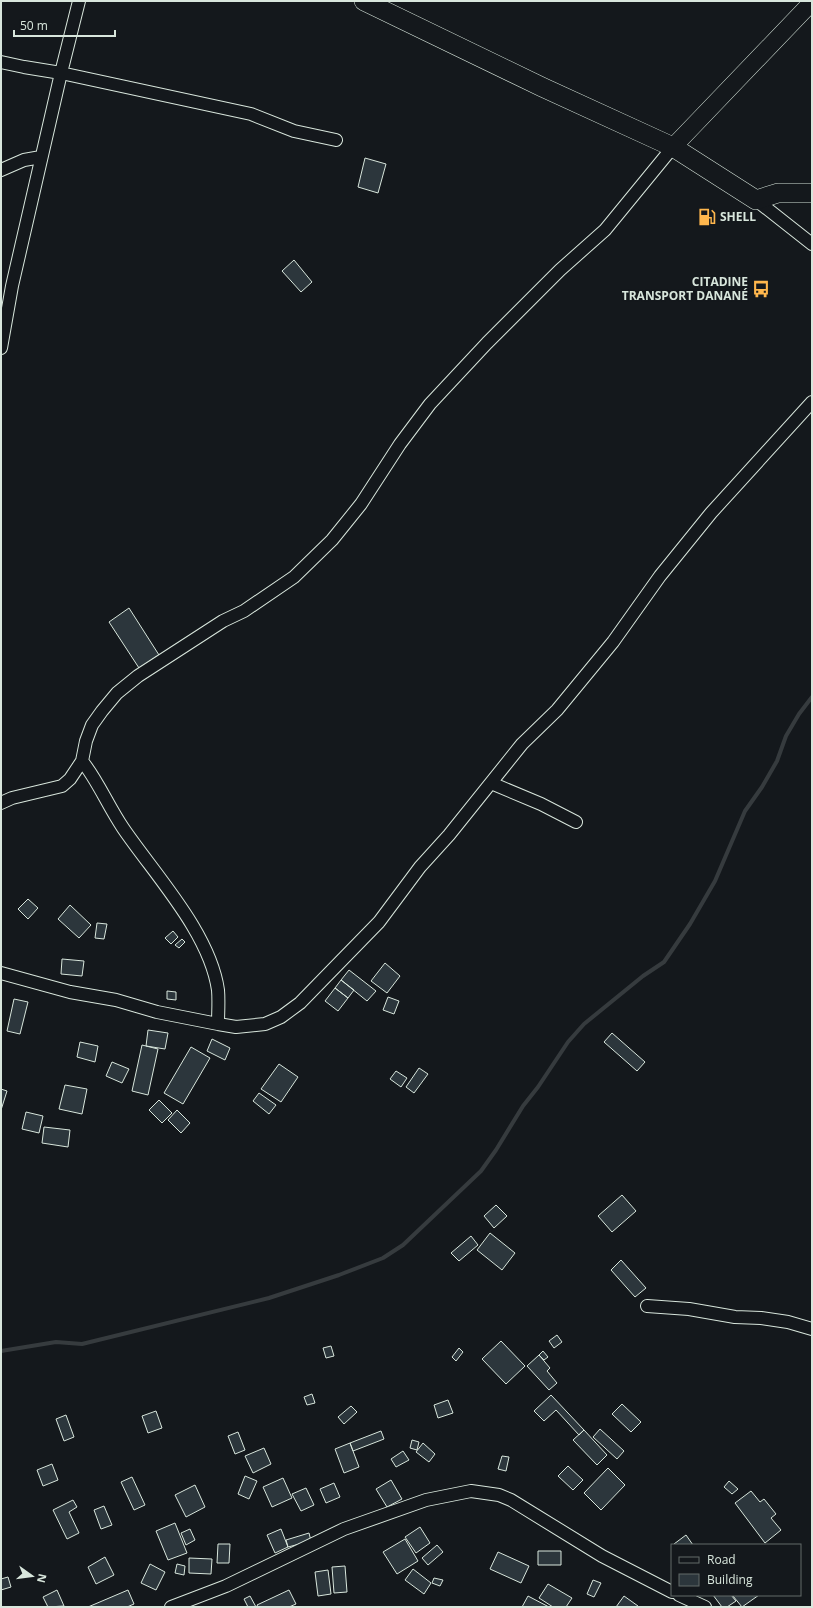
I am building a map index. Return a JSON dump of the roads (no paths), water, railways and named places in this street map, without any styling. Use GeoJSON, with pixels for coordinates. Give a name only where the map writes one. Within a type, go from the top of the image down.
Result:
{"type":"FeatureCollection","features":[{"type":"Feature","properties":{"kind":"main road"},"geometry":{"type":"LineString","coordinates":[[364,1],[542,88],[673,147],[756,200],[778,193],[812,193]]}},
{"type":"Feature","properties":{"kind":"street"},"geometry":{"type":"LineString","coordinates":[[1,348],[12,286],[41,157],[79,1]]}},
{"type":"Feature","properties":{"kind":"street"},"geometry":{"type":"LineString","coordinates":[[1,803],[12,798],[62,786],[70,779],[82,760],[86,741],[92,725],[117,693],[144,672],[223,621],[244,611],[294,577],[332,540],[361,504],[400,444],[430,404],[487,343],[560,270],[605,230],[673,147],[812,2]]}},
{"type":"Feature","properties":{"kind":"street"},"geometry":{"type":"LineString","coordinates":[[1,62],[24,68],[61,73],[251,114],[294,131],[336,140]]}},
{"type":"Feature","properties":{"kind":"street"},"geometry":{"type":"LineString","coordinates":[[1,170],[24,160],[41,157]]}},
{"type":"Feature","properties":{"kind":"street"},"geometry":{"type":"LineString","coordinates":[[756,200],[812,244]]}},
{"type":"Feature","properties":{"kind":"street"},"geometry":{"type":"LineString","coordinates":[[1,973],[70,992],[116,1000],[157,1012],[236,1027],[265,1024],[281,1017],[300,1003],[379,922],[420,867],[449,835],[522,744],[557,710],[613,642],[660,576],[711,513],[812,402]]}},
{"type":"Feature","properties":{"kind":"street"},"geometry":{"type":"LineString","coordinates":[[82,760],[122,827],[191,922],[204,946],[211,963],[218,990],[218,1024]]}},
{"type":"Feature","properties":{"kind":"street"},"geometry":{"type":"LineString","coordinates":[[491,783],[541,804],[576,822]]}},
{"type":"Feature","properties":{"kind":"street"},"geometry":{"type":"LineString","coordinates":[[646,1306],[689,1309],[735,1317],[768,1319],[788,1322],[812,1329]]}},
{"type":"Feature","properties":{"kind":"street"},"geometry":{"type":"LineString","coordinates":[[171,1607],[226,1586],[351,1526],[426,1500],[471,1491],[494,1494],[511,1500],[602,1556],[671,1591]]}},
{"type":"Feature","properties":{"kind":"street"},"geometry":{"type":"LineString","coordinates":[[681,1596],[704,1607]]}},
{"type":"Feature","properties":{"kind":"waterway"},"geometry":{"type":"LineString","coordinates":[[1,1351],[56,1342],[82,1344],[269,1298],[339,1275],[383,1258],[403,1245],[481,1171],[496,1150],[523,1106],[538,1087],[568,1042],[584,1024],[643,976],[664,962],[690,924],[715,881],[745,811],[762,787],[777,761],[786,736],[799,714],[812,697]]}},
{"type":"Feature","properties":{"kind":"place","name":"SHELL"},"geometry":{"type":"Point","coordinates":[707,217]}},
{"type":"Feature","properties":{"kind":"place","name":"CITADINE TRANSPORT DANANÉ"},"geometry":{"type":"Point","coordinates":[761,289]}}]}
